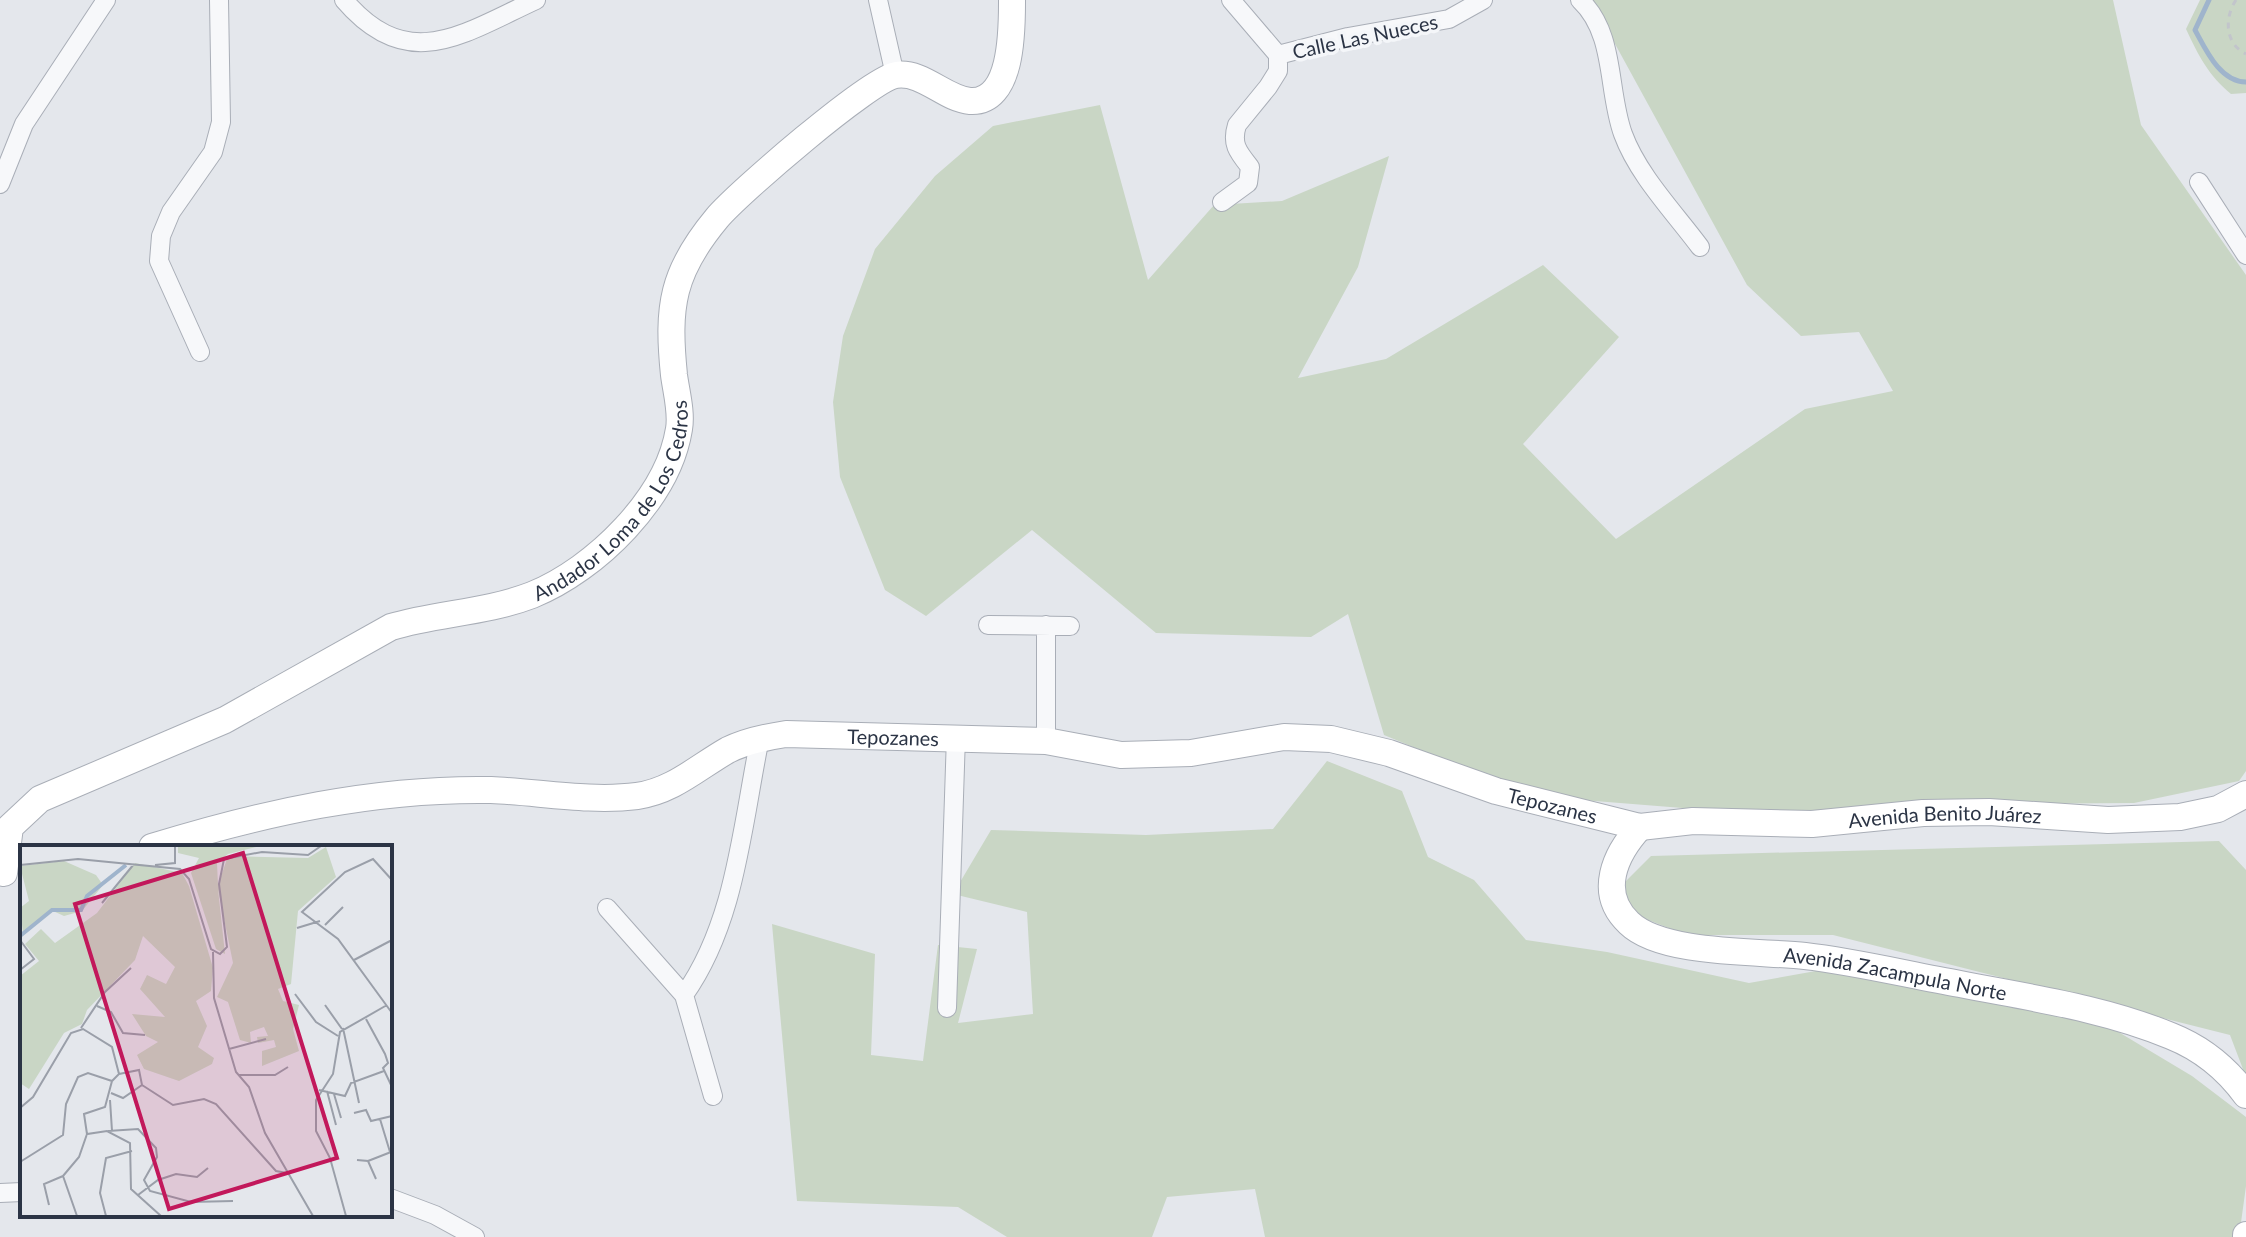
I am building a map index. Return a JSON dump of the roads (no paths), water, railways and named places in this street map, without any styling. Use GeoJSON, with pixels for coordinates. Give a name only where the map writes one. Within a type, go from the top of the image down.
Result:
{"type":"FeatureCollection","features":[{"type":"Feature","properties":{"kind":"street"},"geometry":{"type":"LineString","coordinates":[[0,184],[24,124],[106,0]]}},
{"type":"Feature","properties":{"kind":"street"},"geometry":{"type":"LineString","coordinates":[[200,352],[159,261],[161,236],[171,212],[213,152],[221,122],[219,0]]}},
{"type":"Feature","properties":{"kind":"street"},"geometry":{"type":"LineString","coordinates":[[344,0],[374,30],[414,43],[437,42],[536,0]]}},
{"type":"Feature","properties":{"kind":"street"},"geometry":{"type":"LineString","coordinates":[[878,0],[895,75],[910,76],[969,101],[985,98],[998,86],[1008,63],[1012,0]]}},
{"type":"Feature","properties":{"kind":"street"},"geometry":{"type":"LineString","coordinates":[[1231,0],[1278,55]]}},
{"type":"Feature","properties":{"kind":"street","name":"Calle Las Nueces"},"geometry":{"type":"LineString","coordinates":[[1222,202],[1248,183],[1250,167],[1235,149],[1234,135],[1237,125],[1278,71],[1278,55],[1348,37],[1449,19],[1483,0]]}},
{"type":"Feature","properties":{"kind":"street"},"geometry":{"type":"LineString","coordinates":[[1580,0],[1599,26],[1623,137],[1640,166],[1700,247]]}},
{"type":"Feature","properties":{"kind":"street","name":"Andador Loma de Los Cedros"},"geometry":{"type":"LineString","coordinates":[[9,873],[10,827],[40,799],[225,720],[391,627],[417,619],[471,614],[534,594],[576,569],[614,538],[648,504],[670,463],[680,426],[669,318],[678,282],[696,247],[718,216],[753,183],[823,123],[895,75]]}},
{"type":"Feature","properties":{"kind":"street"},"geometry":{"type":"LineString","coordinates":[[2199,182],[2246,255]]}},
{"type":"Feature","properties":{"kind":"street"},"geometry":{"type":"LineString","coordinates":[[988,625],[1070,626]]}},
{"type":"Feature","properties":{"kind":"street"},"geometry":{"type":"LineString","coordinates":[[1046,625],[1046,741]]}},
{"type":"Feature","properties":{"kind":"street","name":"Tepozanes"},"geometry":{"type":"LineString","coordinates":[[159,845],[277,812],[413,793],[491,790],[644,794],[676,784],[730,750],[760,738],[786,734],[880,739],[956,736],[1046,741],[1134,755],[1191,753],[1284,737],[1331,739],[1389,753],[1496,791],[1640,827]]}},
{"type":"Feature","properties":{"kind":"street"},"geometry":{"type":"LineString","coordinates":[[947,1008],[956,736]]}},
{"type":"Feature","properties":{"kind":"street"},"geometry":{"type":"LineString","coordinates":[[684,995],[704,966],[721,927],[760,738]]}},
{"type":"Feature","properties":{"kind":"street","name":"Avenida Benito Juárez"},"geometry":{"type":"LineString","coordinates":[[1640,827],[1693,821],[1812,824],[1923,813],[1989,812],[2108,820],[2180,817],[2218,809],[2246,794]]}},
{"type":"Feature","properties":{"kind":"street","name":"Avenida Zacampula Norte"},"geometry":{"type":"LineString","coordinates":[[1640,827],[1619,852],[1612,868],[1618,908],[1629,923],[1645,934],[1703,949],[1807,956],[2086,1009],[2189,1045],[2221,1066],[2246,1095]]}},
{"type":"Feature","properties":{"kind":"street"},"geometry":{"type":"LineString","coordinates":[[607,908],[684,995],[713,1096]]}},
{"type":"Feature","properties":{"kind":"street"},"geometry":{"type":"LineString","coordinates":[[0,1193],[20,1192]]}},
{"type":"Feature","properties":{"kind":"street"},"geometry":{"type":"LineString","coordinates":[[392,1199],[435,1215],[475,1237]]}},
{"type":"Feature","properties":{"kind":"waterway"},"geometry":{"type":"LineString","coordinates":[[2209,0],[2195,30],[2221,71],[2237,81],[2246,82]]}}]}
